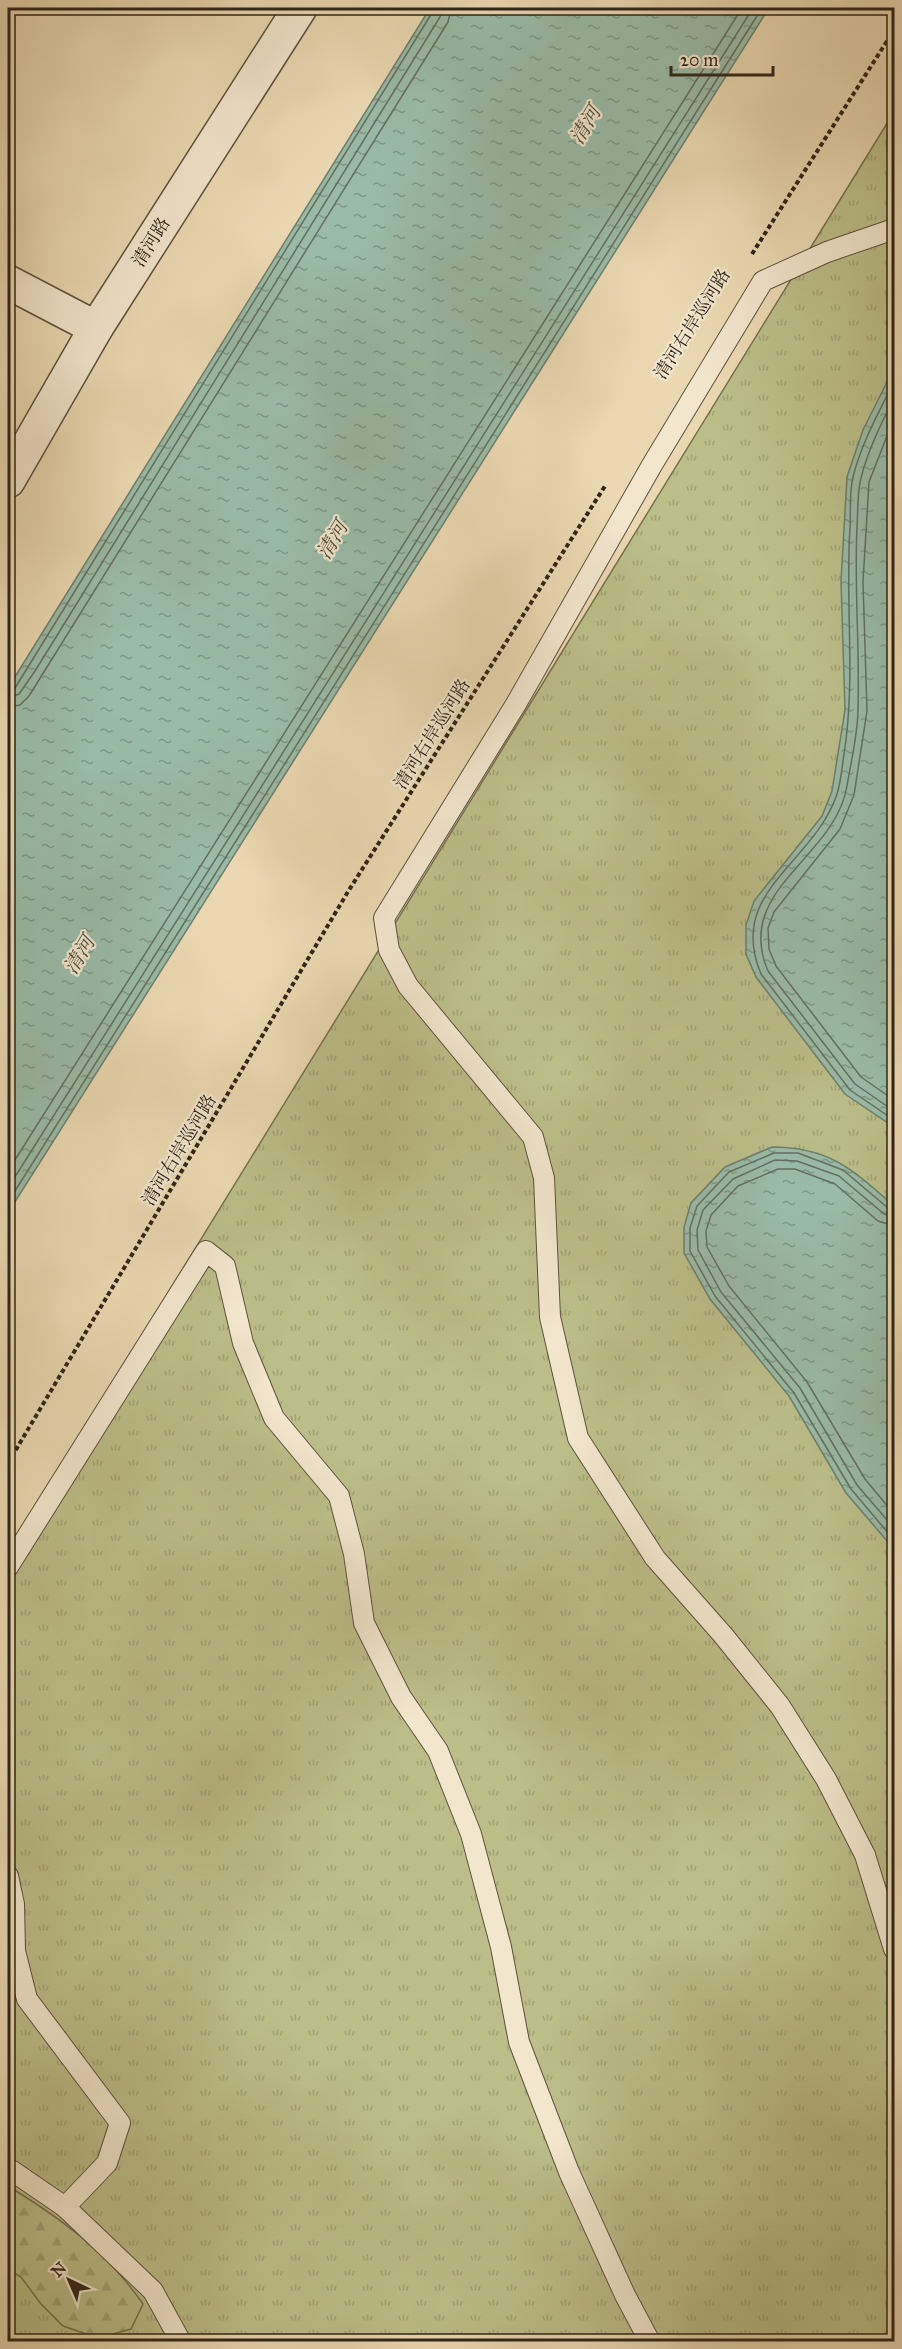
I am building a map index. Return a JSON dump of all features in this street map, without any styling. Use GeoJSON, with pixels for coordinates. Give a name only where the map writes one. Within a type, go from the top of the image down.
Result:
{"type":"FeatureCollection","features":[{"type":"Feature","properties":{"kind":"street","name":"清河路"},"geometry":{"type":"LineString","coordinates":[[8,481],[96,328],[300,8]]}},
{"type":"Feature","properties":{"kind":"street"},"geometry":{"type":"LineString","coordinates":[[8,282],[96,328]]}},
{"type":"Feature","properties":{"kind":"lane"},"geometry":{"type":"LineString","coordinates":[[894,229],[826,252],[763,281],[652,465],[516,704],[384,918],[389,951],[408,986],[533,1137],[544,1178],[550,1317],[578,1438],[655,1558],[723,1635],[780,1706],[826,1779],[865,1855],[894,1949]]}},
{"type":"Feature","properties":{"kind":"lane"},"geometry":{"type":"LineString","coordinates":[[8,1567],[206,1251],[225,1266],[243,1343],[274,1418],[339,1496],[354,1554],[364,1623],[401,1697],[438,1751],[474,1845],[501,1947],[519,2042],[569,2172],[625,2295],[650,2342]]}},
{"type":"Feature","properties":{"kind":"lane"},"geometry":{"type":"LineString","coordinates":[[8,1876],[14,1904],[15,1951],[27,2000],[120,2122],[107,2163],[65,2207]]}},
{"type":"Feature","properties":{"kind":"lane"},"geometry":{"type":"LineString","coordinates":[[8,2169],[65,2207],[153,2291],[181,2342]]}},
{"type":"Feature","properties":{"kind":"path","name":"清河右岸巡河路"},"geometry":{"type":"LineString","coordinates":[[747,263],[894,30]]}},
{"type":"Feature","properties":{"kind":"path","name":"清河右岸巡河路"},"geometry":{"type":"LineString","coordinates":[[8,1463],[349,890],[606,485]]}},
{"type":"Feature","properties":{"kind":"green space"},"geometry":{"type":"Polygon","coordinates":[[[894,112],[894,2341],[8,2341],[8,1553],[894,112]]]}},
{"type":"Feature","properties":{"kind":"green space"},"geometry":{"type":"Polygon","coordinates":[[[8,2186],[65,2224],[98,2252],[129,2285],[143,2304],[131,2329],[98,2338],[63,2326],[41,2304],[21,2277],[8,2269],[8,2186]]]}},
{"type":"Feature","properties":{"kind":"water","name":"清河"},"geometry":{"type":"Polygon","coordinates":[[[430,8],[769,8],[8,1213],[8,688],[430,8]]]}},
{"type":"Feature","properties":{"kind":"water"},"geometry":{"type":"Polygon","coordinates":[[[894,368],[894,1127],[845,1094],[756,977],[746,954],[746,925],[754,901],[822,816],[832,791],[845,710],[841,581],[847,477],[863,430],[894,368]]]}},
{"type":"Feature","properties":{"kind":"water"},"geometry":{"type":"Polygon","coordinates":[[[772,1147],[810,1151],[825,1156],[853,1172],[894,1206],[894,1549],[846,1493],[789,1396],[710,1299],[684,1253],[684,1227],[691,1203],[725,1167],[772,1147]]]}}]}
